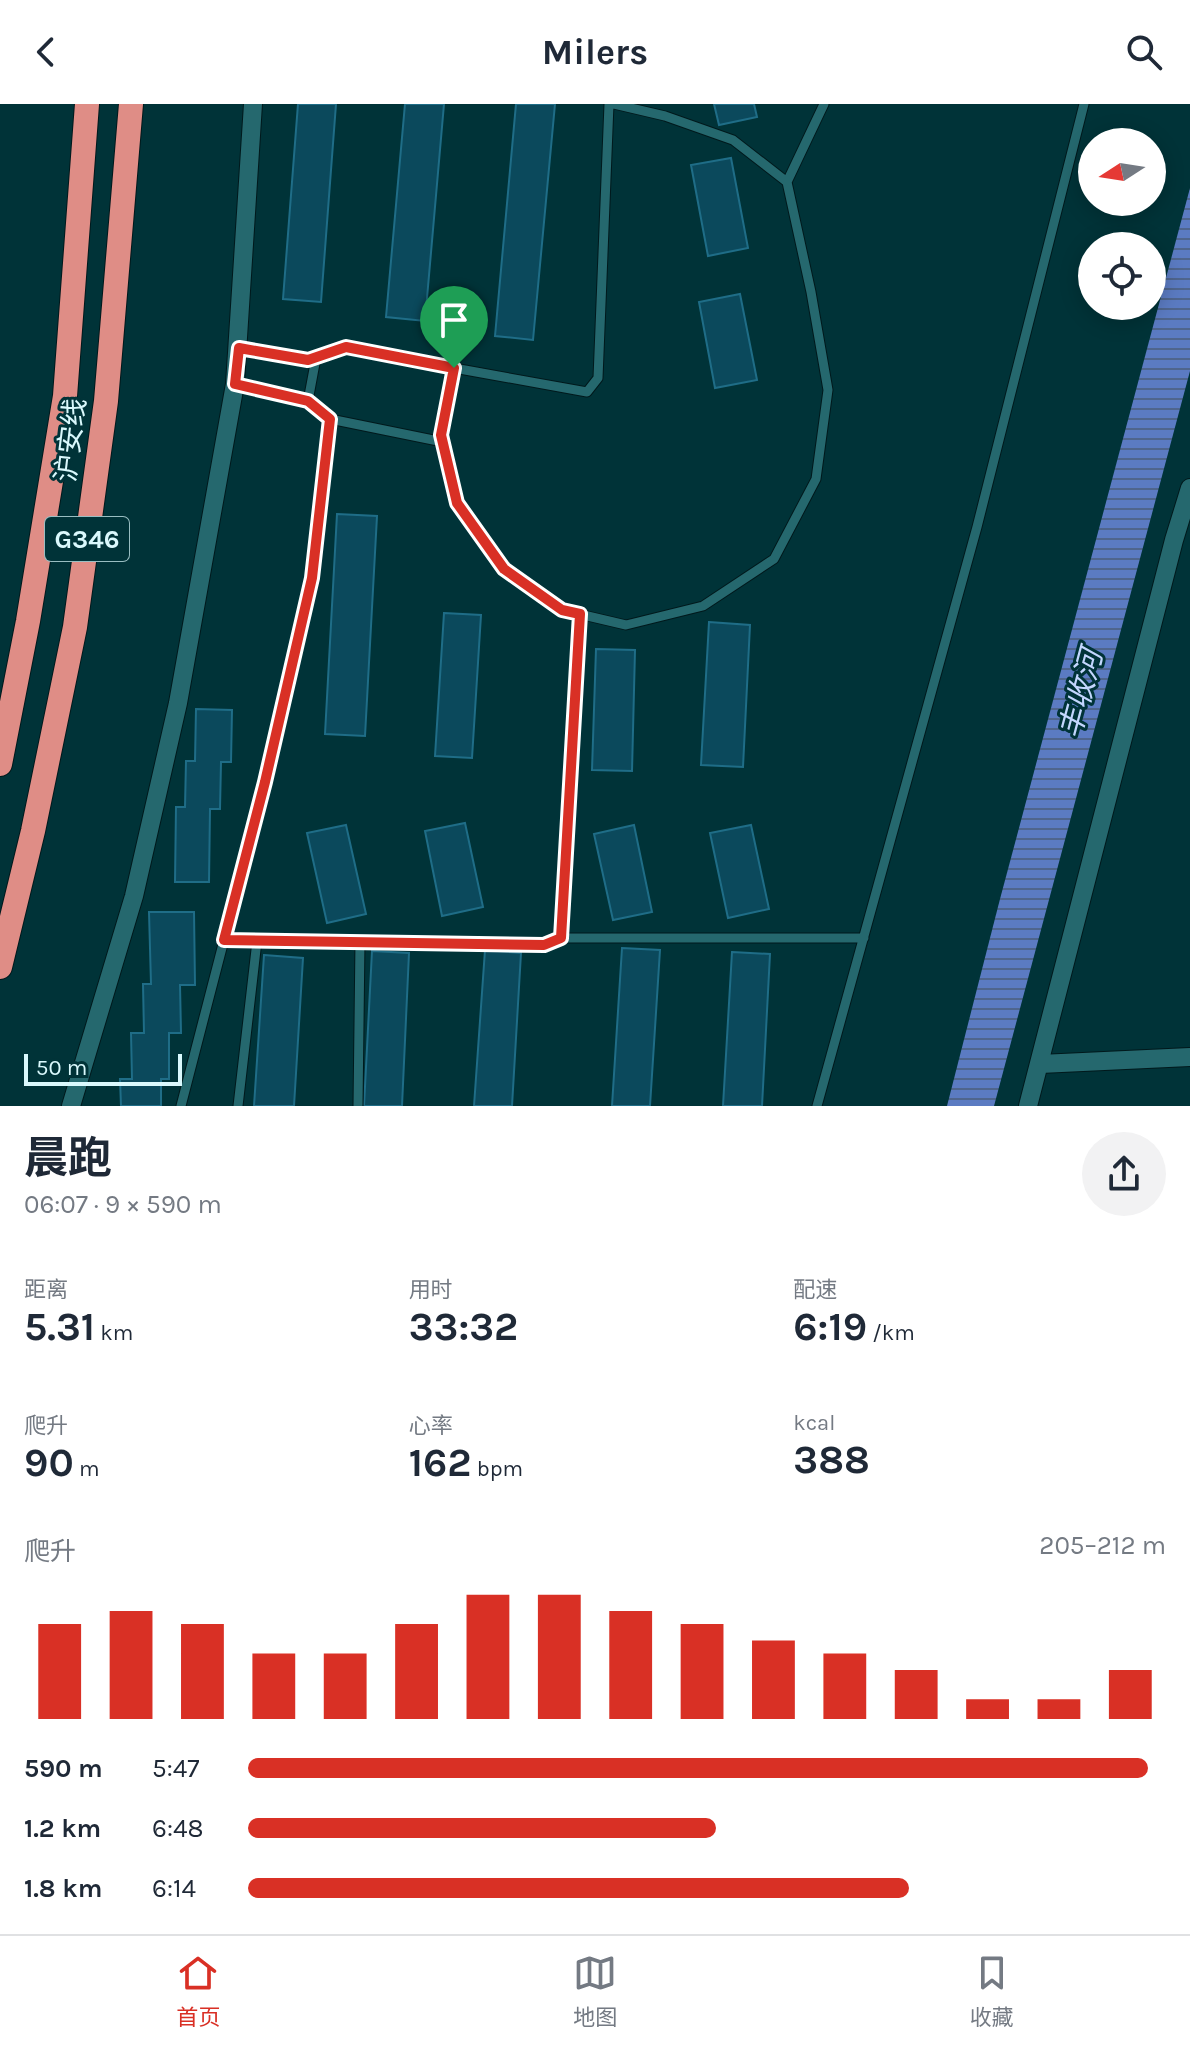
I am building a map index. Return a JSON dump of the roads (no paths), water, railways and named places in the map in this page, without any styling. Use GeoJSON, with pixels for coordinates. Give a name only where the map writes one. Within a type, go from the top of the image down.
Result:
{"type":"FeatureCollection","features":[{"type":"Feature","properties":{"kind":"highway","name":"沪安线"},"geometry":{"type":"LineString","coordinates":[[0,764],[28,621],[65,396],[87,104]]}},
{"type":"Feature","properties":{"kind":"highway","name":"沪安线"},"geometry":{"type":"LineString","coordinates":[[0,967],[33,831],[75,627],[106,401],[131,104]]}},
{"type":"Feature","properties":{"kind":"street"},"geometry":{"type":"LineString","coordinates":[[71,1106],[134,896],[178,703],[235,384],[253,104]]}},
{"type":"Feature","properties":{"kind":"street"},"geometry":{"type":"LineString","coordinates":[[1028,1106],[1190,488]]}},
{"type":"Feature","properties":{"kind":"street"},"geometry":{"type":"LineString","coordinates":[[1040,1064],[1190,1057]]}},
{"type":"Feature","properties":{"kind":"lane"},"geometry":{"type":"LineString","coordinates":[[239,348],[308,360],[346,347],[587,392],[598,378],[611,104],[665,116],[733,140],[787,182]]}},
{"type":"Feature","properties":{"kind":"lane"},"geometry":{"type":"LineString","coordinates":[[454,368],[441,435],[457,503],[504,569],[562,610],[626,625],[703,606],[774,559],[816,479],[828,390],[787,182],[824,104]]}},
{"type":"Feature","properties":{"kind":"lane"},"geometry":{"type":"LineString","coordinates":[[817,1106],[977,527],[1084,104]]}},
{"type":"Feature","properties":{"kind":"lane"},"geometry":{"type":"LineString","coordinates":[[308,401],[316,358]]}},
{"type":"Feature","properties":{"kind":"lane"},"geometry":{"type":"LineString","coordinates":[[235,384],[308,401],[330,419],[443,442]]}},
{"type":"Feature","properties":{"kind":"lane"},"geometry":{"type":"LineString","coordinates":[[181,1106],[265,782],[312,578],[330,419]]}},
{"type":"Feature","properties":{"kind":"lane"},"geometry":{"type":"LineString","coordinates":[[561,938],[580,614]]}},
{"type":"Feature","properties":{"kind":"lane"},"geometry":{"type":"LineString","coordinates":[[224,940],[544,945],[561,938],[864,938]]}},
{"type":"Feature","properties":{"kind":"lane"},"geometry":{"type":"LineString","coordinates":[[238,1106],[257,941]]}},
{"type":"Feature","properties":{"kind":"lane"},"geometry":{"type":"LineString","coordinates":[[358,1106],[360,941]]}},
{"type":"Feature","properties":{"kind":"water","name":"丰收河"},"geometry":{"type":"Polygon","coordinates":[[[1190,188],[1190,371],[994,1106],[947,1106],[1155,320],[1166,320],[1166,278],[1190,188]]]}}]}
